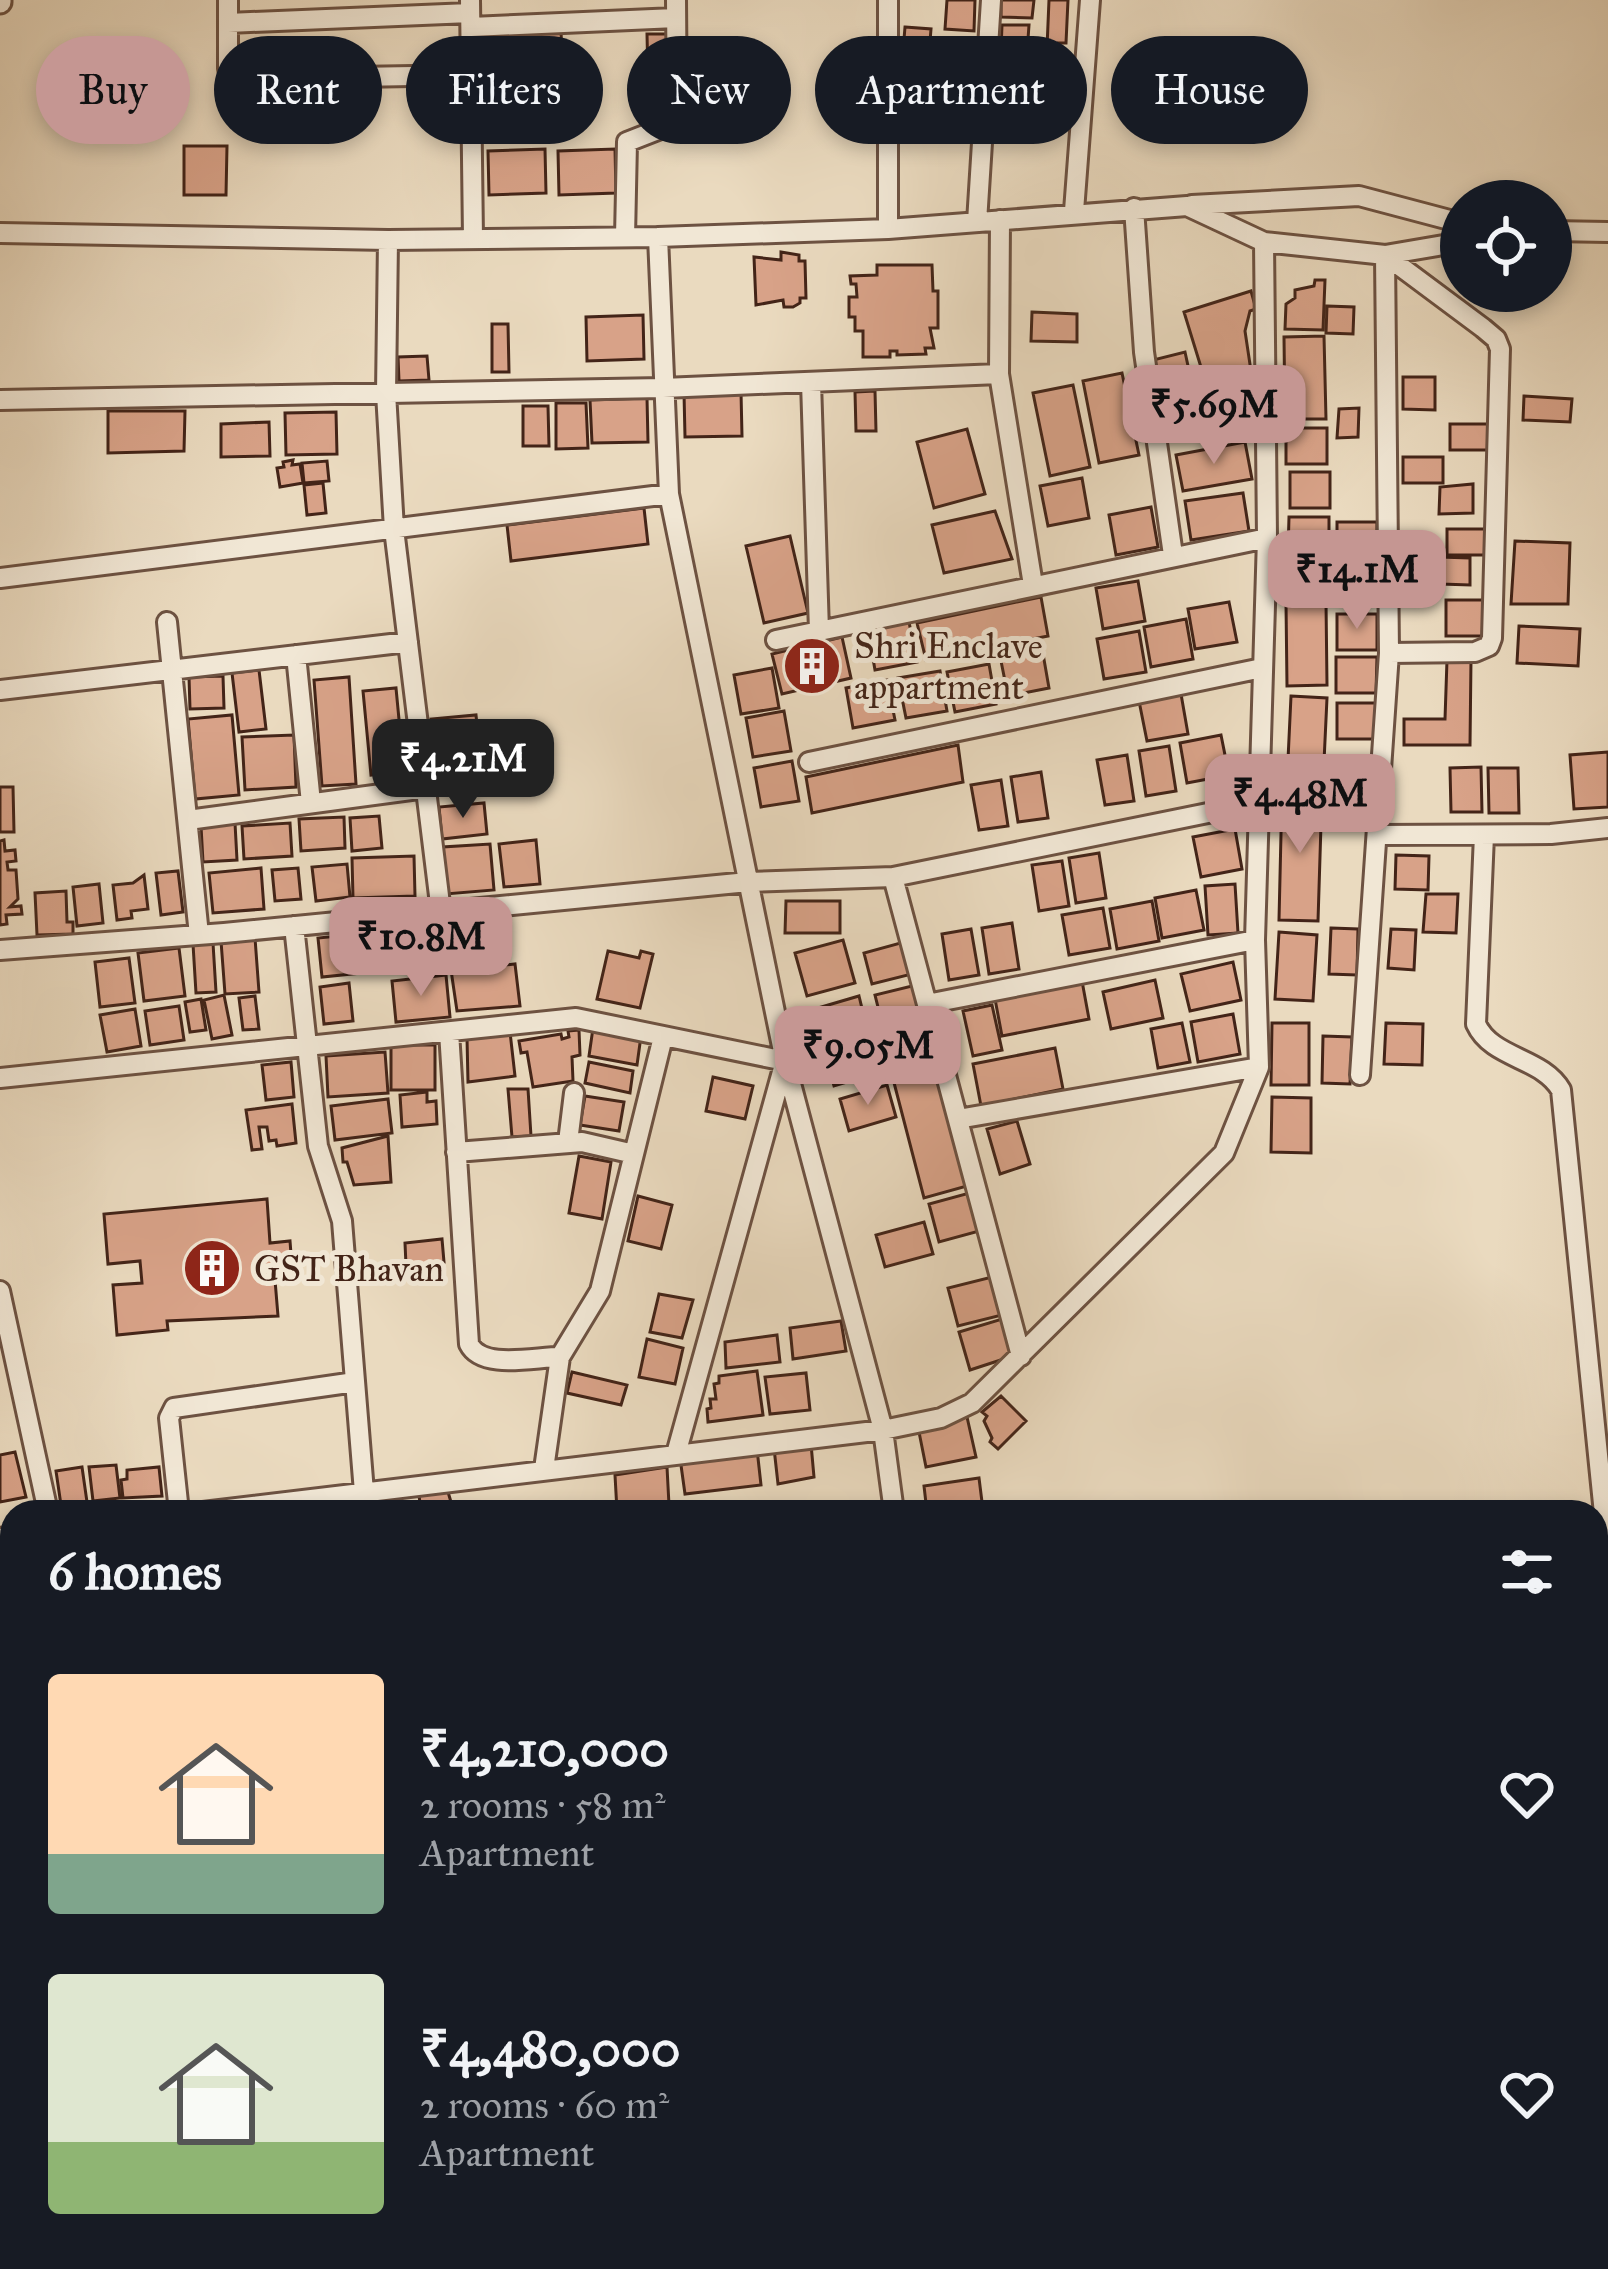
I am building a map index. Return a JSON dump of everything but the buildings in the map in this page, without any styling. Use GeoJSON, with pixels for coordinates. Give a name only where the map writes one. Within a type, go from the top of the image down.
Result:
{"type":"FeatureCollection","features":[{"type":"Feature","properties":{"kind":"street"},"geometry":{"type":"LineString","coordinates":[[228,0],[228,69],[236,79],[406,76]]}},
{"type":"Feature","properties":{"kind":"street"},"geometry":{"type":"LineString","coordinates":[[887,0],[888,229]]}},
{"type":"Feature","properties":{"kind":"street"},"geometry":{"type":"LineString","coordinates":[[977,222],[991,0]]}},
{"type":"Feature","properties":{"kind":"street"},"geometry":{"type":"LineString","coordinates":[[1074,211],[1090,0]]}},
{"type":"Feature","properties":{"kind":"street"},"geometry":{"type":"LineString","coordinates":[[228,23],[676,9],[677,118],[627,142],[625,237]]}},
{"type":"Feature","properties":{"kind":"street"},"geometry":{"type":"LineString","coordinates":[[472,144],[473,238]]}},
{"type":"Feature","properties":{"kind":"street"},"geometry":{"type":"LineString","coordinates":[[0,232],[388,240],[658,237],[888,229],[1074,211],[1359,196],[1440,217]]}},
{"type":"Feature","properties":{"kind":"street"},"geometry":{"type":"LineString","coordinates":[[1187,206],[1264,242],[1385,255],[1440,246]]}},
{"type":"Feature","properties":{"kind":"street"},"geometry":{"type":"LineString","coordinates":[[1134,208],[1144,352],[1173,555]]}},
{"type":"Feature","properties":{"kind":"street"},"geometry":{"type":"LineString","coordinates":[[1000,220],[999,374],[1033,585]]}},
{"type":"Feature","properties":{"kind":"street"},"geometry":{"type":"LineString","coordinates":[[1572,231],[1608,232]]}},
{"type":"Feature","properties":{"kind":"street"},"geometry":{"type":"LineString","coordinates":[[658,237],[669,494],[785,1061],[883,1430],[892,1500]]}},
{"type":"Feature","properties":{"kind":"street"},"geometry":{"type":"LineString","coordinates":[[388,240],[386,393],[394,529],[441,912]]}},
{"type":"Feature","properties":{"kind":"street"},"geometry":{"type":"LineString","coordinates":[[300,1500],[883,1430],[956,1412],[972,1403],[1021,1356],[1224,1153],[1259,1067],[1255,940],[1267,538],[1264,242]]}},
{"type":"Feature","properties":{"kind":"street"},"geometry":{"type":"LineString","coordinates":[[1360,1075],[1389,653],[1385,255]]}},
{"type":"Feature","properties":{"kind":"street"},"geometry":{"type":"LineString","coordinates":[[1385,255],[1483,328],[1500,349],[1492,638],[1489,646],[1475,652],[1389,653]]}},
{"type":"Feature","properties":{"kind":"street"},"geometry":{"type":"LineString","coordinates":[[0,400],[663,388],[999,374]]}},
{"type":"Feature","properties":{"kind":"street"},"geometry":{"type":"LineString","coordinates":[[811,382],[819,631]]}},
{"type":"Feature","properties":{"kind":"street"},"geometry":{"type":"LineString","coordinates":[[0,578],[669,494]]}},
{"type":"Feature","properties":{"kind":"street"},"geometry":{"type":"LineString","coordinates":[[776,640],[1267,538]]}},
{"type":"Feature","properties":{"kind":"street"},"geometry":{"type":"LineString","coordinates":[[167,622],[199,935]]}},
{"type":"Feature","properties":{"kind":"street"},"geometry":{"type":"LineString","coordinates":[[0,690],[407,642]]}},
{"type":"Feature","properties":{"kind":"street"},"geometry":{"type":"LineString","coordinates":[[296,656],[311,803]]}},
{"type":"Feature","properties":{"kind":"street"},"geometry":{"type":"LineString","coordinates":[[809,762],[1262,668]]}},
{"type":"Feature","properties":{"kind":"street"},"geometry":{"type":"LineString","coordinates":[[188,820],[426,788]]}},
{"type":"Feature","properties":{"kind":"street"},"geometry":{"type":"LineString","coordinates":[[0,950],[748,882],[893,877],[1262,802]]}},
{"type":"Feature","properties":{"kind":"street"},"geometry":{"type":"LineString","coordinates":[[1377,835],[1608,828]]}},
{"type":"Feature","properties":{"kind":"street"},"geometry":{"type":"LineString","coordinates":[[1484,835],[1476,1024],[1487,1041],[1553,1077],[1561,1090],[1603,1500]]}},
{"type":"Feature","properties":{"kind":"street"},"geometry":{"type":"LineString","coordinates":[[893,877],[1021,1356]]}},
{"type":"Feature","properties":{"kind":"street"},"geometry":{"type":"LineString","coordinates":[[294,926],[318,1146],[341,1220],[364,1492]]}},
{"type":"Feature","properties":{"kind":"street"},"geometry":{"type":"LineString","coordinates":[[927,1004],[1255,940]]}},
{"type":"Feature","properties":{"kind":"street"},"geometry":{"type":"LineString","coordinates":[[0,1078],[576,1018],[785,1061]]}},
{"type":"Feature","properties":{"kind":"street"},"geometry":{"type":"LineString","coordinates":[[448,1032],[469,1344],[473,1353],[487,1359],[560,1357]]}},
{"type":"Feature","properties":{"kind":"street"},"geometry":{"type":"LineString","coordinates":[[544,1469],[560,1357],[600,1291],[663,1037]]}},
{"type":"Feature","properties":{"kind":"street"},"geometry":{"type":"LineString","coordinates":[[676,1454],[785,1061]]}},
{"type":"Feature","properties":{"kind":"street"},"geometry":{"type":"LineString","coordinates":[[958,1119],[1259,1067]]}},
{"type":"Feature","properties":{"kind":"street"},"geometry":{"type":"LineString","coordinates":[[568,1142],[574,1093]]}},
{"type":"Feature","properties":{"kind":"street"},"geometry":{"type":"LineString","coordinates":[[456,1152],[568,1142],[634,1154]]}},
{"type":"Feature","properties":{"kind":"street"},"geometry":{"type":"LineString","coordinates":[[0,1291],[45,1500]]}},
{"type":"Feature","properties":{"kind":"street"},"geometry":{"type":"LineString","coordinates":[[177,1500],[169,1418],[174,1408],[355,1382]]}},
{"type":"Feature","properties":{"kind":"place","name":"Shri Enclave appartment"},"geometry":{"type":"Point","coordinates":[812,666]}},
{"type":"Feature","properties":{"kind":"place","name":"GST Bhavan"},"geometry":{"type":"Point","coordinates":[212,1268]}}]}
